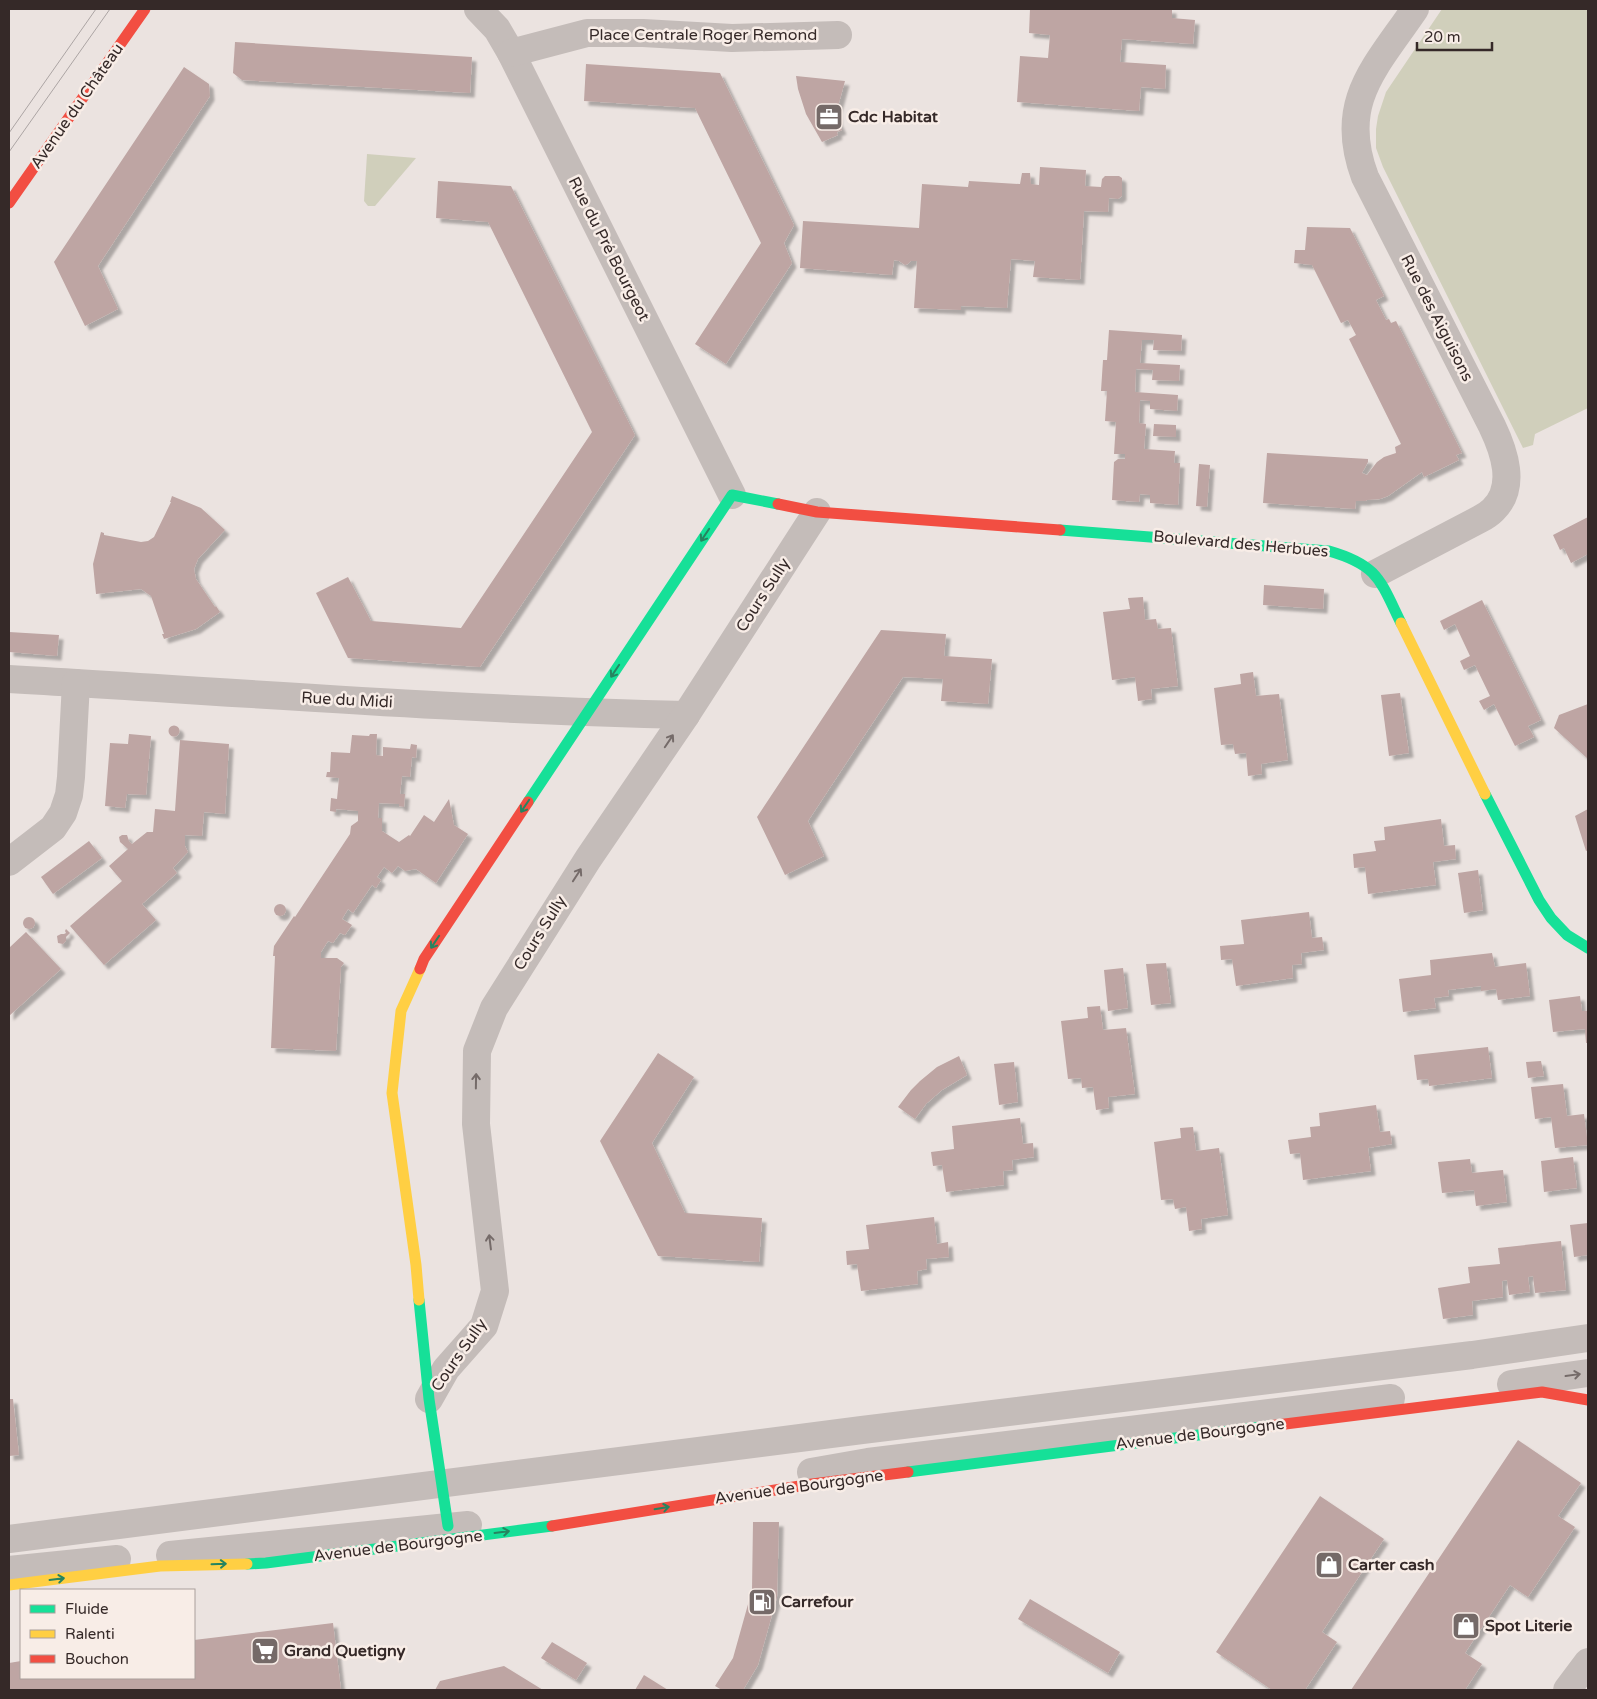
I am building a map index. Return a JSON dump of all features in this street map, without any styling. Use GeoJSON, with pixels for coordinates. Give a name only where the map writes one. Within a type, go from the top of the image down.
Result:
{"type":"FeatureCollection","features":[{"type":"Feature","properties":{"kind":"street","name":"Avenue du Château"},"geometry":{"type":"LineString","coordinates":[[9,203],[145,9]]}},
{"type":"Feature","properties":{"kind":"street","name":"Rue du Pré Bourgeot"},"geometry":{"type":"LineString","coordinates":[[478,9],[497,29],[510,53],[732,495]]}},
{"type":"Feature","properties":{"kind":"street","name":"Rue des Aiguisons"},"geometry":{"type":"LineString","coordinates":[[1375,574],[1480,520],[1493,510],[1501,499],[1505,488],[1506,476],[1503,450],[1492,426],[1365,177],[1358,159],[1355,122],[1361,93],[1365,84],[1415,9]]}},
{"type":"Feature","properties":{"kind":"street","name":"Place Centrale Roger Remond"},"geometry":{"type":"LineString","coordinates":[[510,53],[587,33],[642,33],[732,38],[838,35]]}},
{"type":"Feature","properties":{"kind":"street","name":"Boulevard des Herbues"},"geometry":{"type":"LineString","coordinates":[[732,495],[817,512],[1322,549],[1340,553],[1375,574]]}},
{"type":"Feature","properties":{"kind":"street","name":"Cours Sully"},"geometry":{"type":"LineString","coordinates":[[448,1526],[429,1399],[416,1265],[392,1093],[401,1011],[424,959],[732,495]]}},
{"type":"Feature","properties":{"kind":"street","name":"Cours Sully"},"geometry":{"type":"LineString","coordinates":[[429,1399],[446,1369],[484,1326],[496,1291],[476,1124],[477,1051],[494,1008],[588,859],[686,715],[817,512]]}},
{"type":"Feature","properties":{"kind":"street"},"geometry":{"type":"LineString","coordinates":[[1375,574],[1539,900],[1551,918],[1567,934],[1588,948]]}},
{"type":"Feature","properties":{"kind":"street","name":"Rue du Midi"},"geometry":{"type":"LineString","coordinates":[[9,679],[375,702],[587,713],[686,715]]}},
{"type":"Feature","properties":{"kind":"street"},"geometry":{"type":"LineString","coordinates":[[9,862],[53,828],[63,813],[69,795],[71,777],[76,683]]}},
{"type":"Feature","properties":{"kind":"street","name":"Avenue de Bourgogne"},"geometry":{"type":"LineString","coordinates":[[9,1539],[443,1490],[1472,1355],[1588,1338]]}},
{"type":"Feature","properties":{"kind":"street","name":"Avenue de Bourgogne"},"geometry":{"type":"LineString","coordinates":[[9,1552],[329,1508],[443,1490],[499,1491],[876,1442],[1338,1386],[1588,1352]]}},
{"type":"Feature","properties":{"kind":"street","name":"Avenue de Bourgogne"},"geometry":{"type":"LineString","coordinates":[[9,1570],[493,1523],[868,1462],[1341,1403],[1501,1386],[1588,1373]]}},
{"type":"Feature","properties":{"kind":"street","name":"Avenue de Bourgogne"},"geometry":{"type":"LineString","coordinates":[[9,1585],[160,1566],[266,1563],[546,1527],[832,1481],[1542,1392],[1588,1400]]}},
{"type":"Feature","properties":{"kind":"street"},"geometry":{"type":"LineString","coordinates":[[1567,1690],[1588,1662]]}},
{"type":"Feature","properties":{"kind":"green space"},"geometry":{"type":"Polygon","coordinates":[[[1442,9],[1588,9],[1588,408],[1535,434],[1533,445],[1523,448],[1383,167],[1376,148],[1378,116],[1386,92],[1442,9]]]}},
{"type":"Feature","properties":{"kind":"green space"},"geometry":{"type":"Polygon","coordinates":[[[367,154],[416,158],[375,206],[368,206],[364,201],[367,154]]]}},
{"type":"Feature","properties":{"kind":"building"},"geometry":{"type":"Polygon","coordinates":[[[1030,9],[1172,9],[1172,18],[1195,20],[1193,44],[1122,39],[1120,62],[1166,65],[1165,89],[1141,87],[1139,111],[1017,102],[1020,56],[1048,58],[1050,35],[1029,33],[1030,9]]]}},
{"type":"Feature","properties":{"kind":"building"},"geometry":{"type":"Polygon","coordinates":[[[235,42],[472,57],[470,93],[242,80],[233,73],[235,42]]]}},
{"type":"Feature","properties":{"kind":"building"},"geometry":{"type":"Polygon","coordinates":[[[586,64],[720,73],[794,225],[784,243],[792,263],[726,364],[695,344],[761,243],[695,108],[584,101],[586,64]]]}},
{"type":"Feature","properties":{"kind":"building"},"geometry":{"type":"Polygon","coordinates":[[[184,67],[209,84],[210,96],[98,266],[118,309],[85,326],[54,262],[184,67]]]}},
{"type":"Feature","properties":{"kind":"building"},"geometry":{"type":"Polygon","coordinates":[[[796,76],[845,81],[837,110],[838,121],[842,130],[837,132],[838,135],[822,142],[806,114],[796,76]]]}},
{"type":"Feature","properties":{"kind":"building"},"geometry":{"type":"Polygon","coordinates":[[[1040,167],[1086,170],[1085,186],[1101,187],[1102,179],[1105,176],[1119,176],[1122,178],[1122,196],[1118,199],[1109,198],[1108,212],[1084,211],[1080,280],[1033,277],[1035,261],[1011,259],[1007,308],[961,306],[961,310],[914,308],[917,261],[911,261],[905,265],[894,260],[892,275],[800,268],[803,221],[919,228],[922,184],[968,187],[969,181],[1020,184],[1022,173],[1030,173],[1031,184],[1039,185],[1040,167]]]}},
{"type":"Feature","properties":{"kind":"building"},"geometry":{"type":"Polygon","coordinates":[[[438,181],[511,186],[635,435],[480,667],[348,658],[316,593],[348,577],[371,621],[461,628],[592,432],[488,222],[436,218],[438,181]]]}},
{"type":"Feature","properties":{"kind":"building"},"geometry":{"type":"Polygon","coordinates":[[[1307,227],[1350,228],[1384,296],[1376,300],[1386,320],[1389,319],[1391,323],[1396,321],[1462,453],[1456,455],[1459,460],[1424,477],[1422,472],[1388,496],[1380,499],[1356,501],[1355,509],[1263,503],[1267,453],[1368,459],[1362,473],[1367,475],[1377,462],[1384,457],[1396,453],[1395,447],[1401,444],[1349,339],[1356,335],[1348,320],[1341,323],[1312,265],[1294,263],[1295,250],[1305,250],[1307,227]]]}},
{"type":"Feature","properties":{"kind":"building"},"geometry":{"type":"Polygon","coordinates":[[[1109,330],[1182,335],[1181,351],[1153,350],[1154,340],[1142,340],[1140,363],[1180,365],[1179,381],[1152,380],[1153,370],[1136,369],[1135,392],[1178,395],[1177,411],[1150,409],[1150,401],[1140,400],[1139,423],[1146,424],[1144,449],[1175,451],[1174,463],[1180,463],[1178,505],[1150,503],[1150,495],[1140,494],[1139,502],[1112,500],[1114,462],[1118,459],[1125,459],[1125,454],[1114,454],[1116,422],[1105,421],[1107,391],[1101,391],[1103,360],[1107,360],[1109,330]]]}},
{"type":"Feature","properties":{"kind":"building"},"geometry":{"type":"Polygon","coordinates":[[[1154,424],[1176,425],[1176,437],[1153,436],[1154,424]]]}},
{"type":"Feature","properties":{"kind":"building"},"geometry":{"type":"Polygon","coordinates":[[[1199,464],[1210,465],[1207,507],[1196,506],[1199,464]]]}},
{"type":"Feature","properties":{"kind":"building"},"geometry":{"type":"Polygon","coordinates":[[[172,496],[201,508],[225,530],[198,559],[194,569],[196,579],[220,612],[196,629],[164,639],[151,596],[141,589],[96,594],[93,564],[101,532],[104,535],[141,542],[148,541],[154,537],[172,496]]]}},
{"type":"Feature","properties":{"kind":"building"},"geometry":{"type":"Polygon","coordinates":[[[1588,517],[1588,554],[1571,563],[1564,548],[1560,550],[1553,535],[1588,517]]]}},
{"type":"Feature","properties":{"kind":"building"},"geometry":{"type":"Polygon","coordinates":[[[1264,585],[1324,589],[1323,609],[1263,605],[1264,585]]]}},
{"type":"Feature","properties":{"kind":"building"},"geometry":{"type":"Polygon","coordinates":[[[1143,597],[1145,620],[1156,619],[1158,629],[1171,628],[1178,686],[1151,689],[1152,699],[1138,701],[1135,677],[1112,680],[1103,612],[1130,609],[1128,598],[1143,597]]]}},
{"type":"Feature","properties":{"kind":"building"},"geometry":{"type":"Polygon","coordinates":[[[1482,600],[1541,720],[1528,726],[1534,737],[1515,746],[1494,704],[1484,710],[1479,701],[1490,696],[1475,665],[1464,670],[1460,661],[1470,656],[1455,624],[1444,630],[1440,621],[1482,600]]]}},
{"type":"Feature","properties":{"kind":"building"},"geometry":{"type":"Polygon","coordinates":[[[881,630],[946,634],[944,656],[992,659],[988,704],[941,701],[943,679],[903,677],[808,821],[824,856],[785,875],[757,817],[881,630]]]}},
{"type":"Feature","properties":{"kind":"building"},"geometry":{"type":"Polygon","coordinates":[[[9,632],[59,635],[57,656],[9,652],[9,632]]]}},
{"type":"Feature","properties":{"kind":"building"},"geometry":{"type":"Polygon","coordinates":[[[1253,672],[1256,696],[1279,694],[1288,760],[1261,764],[1262,774],[1248,776],[1246,753],[1235,754],[1233,744],[1221,745],[1214,688],[1241,684],[1240,674],[1253,672]]]}},
{"type":"Feature","properties":{"kind":"building"},"geometry":{"type":"Polygon","coordinates":[[[1400,693],[1409,753],[1389,756],[1381,695],[1400,693]]]}},
{"type":"Feature","properties":{"kind":"building"},"geometry":{"type":"Polygon","coordinates":[[[1588,704],[1588,759],[1554,728],[1559,715],[1588,704]]]}},
{"type":"Feature","properties":{"kind":"building"},"geometry":{"type":"Polygon","coordinates":[[[174,725],[180,731],[174,737],[168,731],[174,725]]]}},
{"type":"Feature","properties":{"kind":"building"},"geometry":{"type":"Polygon","coordinates":[[[129,734],[151,736],[146,795],[127,794],[125,808],[105,806],[110,743],[128,744],[129,734]]]}},
{"type":"Feature","properties":{"kind":"building"},"geometry":{"type":"Polygon","coordinates":[[[370,734],[377,734],[376,755],[383,756],[383,747],[410,749],[411,744],[417,745],[416,758],[412,757],[410,777],[402,776],[400,794],[405,794],[404,807],[399,806],[399,804],[379,803],[378,818],[382,818],[382,831],[399,842],[410,836],[424,815],[434,822],[449,799],[454,825],[468,834],[436,883],[416,869],[405,871],[398,866],[392,873],[384,867],[377,877],[381,880],[376,888],[372,885],[353,913],[348,909],[342,919],[352,925],[345,935],[340,933],[333,943],[328,941],[321,952],[321,958],[337,958],[344,963],[341,967],[336,1051],[271,1048],[274,946],[350,834],[351,826],[358,821],[358,811],[336,809],[336,812],[330,811],[331,798],[337,799],[339,778],[326,777],[327,772],[330,772],[331,752],[350,753],[352,735],[369,736],[370,734]]]}},
{"type":"Feature","properties":{"kind":"building"},"geometry":{"type":"Polygon","coordinates":[[[180,740],[229,744],[225,814],[204,812],[202,836],[185,835],[185,846],[188,852],[173,868],[177,873],[142,904],[156,920],[104,965],[70,926],[122,881],[109,866],[128,849],[120,842],[119,837],[127,835],[132,844],[147,832],[153,832],[155,809],[175,811],[180,740]]]}},
{"type":"Feature","properties":{"kind":"building"},"geometry":{"type":"Polygon","coordinates":[[[1588,809],[1588,850],[1586,851],[1575,816],[1588,809]]]}},
{"type":"Feature","properties":{"kind":"building"},"geometry":{"type":"Polygon","coordinates":[[[1441,819],[1444,846],[1455,845],[1456,859],[1433,862],[1436,885],[1368,894],[1365,867],[1354,868],[1353,854],[1376,851],[1374,841],[1385,840],[1384,827],[1441,819]]]}},
{"type":"Feature","properties":{"kind":"building"},"geometry":{"type":"Polygon","coordinates":[[[89,841],[102,858],[53,894],[41,877],[89,841]]]}},
{"type":"Feature","properties":{"kind":"building"},"geometry":{"type":"Polygon","coordinates":[[[1478,870],[1483,910],[1464,913],[1458,873],[1478,870]]]}},
{"type":"Feature","properties":{"kind":"building"},"geometry":{"type":"Polygon","coordinates":[[[278,904],[282,904],[286,910],[282,916],[278,916],[274,912],[274,908],[278,904]]]}},
{"type":"Feature","properties":{"kind":"building"},"geometry":{"type":"Polygon","coordinates":[[[1309,912],[1312,938],[1322,937],[1324,950],[1301,953],[1302,964],[1292,965],[1293,978],[1236,986],[1232,959],[1221,960],[1220,946],[1244,944],[1241,920],[1309,912]]]}},
{"type":"Feature","properties":{"kind":"building"},"geometry":{"type":"Polygon","coordinates":[[[27,917],[31,917],[35,923],[31,929],[27,929],[23,925],[23,921],[27,917]]]}},
{"type":"Feature","properties":{"kind":"building"},"geometry":{"type":"Polygon","coordinates":[[[66,929],[70,933],[66,937],[66,941],[63,944],[58,943],[57,936],[66,933],[66,929]]]}},
{"type":"Feature","properties":{"kind":"building"},"geometry":{"type":"Polygon","coordinates":[[[26,932],[61,969],[9,1016],[9,948],[26,932]]]}},
{"type":"Feature","properties":{"kind":"building"},"geometry":{"type":"Polygon","coordinates":[[[1492,953],[1495,967],[1526,963],[1530,996],[1498,1000],[1496,989],[1481,991],[1481,986],[1448,990],[1449,996],[1434,998],[1436,1008],[1403,1012],[1399,979],[1431,975],[1430,960],[1492,953]]]}},
{"type":"Feature","properties":{"kind":"building"},"geometry":{"type":"Polygon","coordinates":[[[1166,963],[1171,1003],[1151,1005],[1146,964],[1166,963]]]}},
{"type":"Feature","properties":{"kind":"building"},"geometry":{"type":"Polygon","coordinates":[[[1123,968],[1128,1008],[1108,1011],[1104,970],[1123,968]]]}},
{"type":"Feature","properties":{"kind":"building"},"geometry":{"type":"Polygon","coordinates":[[[1580,996],[1582,1011],[1588,1011],[1588,1043],[1586,1043],[1585,1029],[1553,1032],[1549,1000],[1580,996]]]}},
{"type":"Feature","properties":{"kind":"building"},"geometry":{"type":"Polygon","coordinates":[[[1100,1006],[1103,1030],[1126,1028],[1135,1094],[1108,1097],[1109,1108],[1096,1110],[1093,1087],[1082,1088],[1081,1078],[1068,1079],[1061,1021],[1088,1018],[1087,1007],[1100,1006]]]}},
{"type":"Feature","properties":{"kind":"building"},"geometry":{"type":"Polygon","coordinates":[[[1488,1047],[1492,1078],[1429,1086],[1428,1079],[1417,1080],[1414,1055],[1488,1047]]]}},
{"type":"Feature","properties":{"kind":"building"},"geometry":{"type":"Polygon","coordinates":[[[658,1053],[694,1077],[652,1143],[685,1213],[762,1218],[759,1262],[658,1256],[600,1141],[658,1053]]]}},
{"type":"Feature","properties":{"kind":"building"},"geometry":{"type":"Polygon","coordinates":[[[959,1056],[967,1075],[942,1090],[926,1104],[915,1119],[898,1107],[920,1081],[937,1067],[959,1056]]]}},
{"type":"Feature","properties":{"kind":"building"},"geometry":{"type":"Polygon","coordinates":[[[1541,1061],[1544,1076],[1528,1078],[1526,1062],[1541,1061]]]}},
{"type":"Feature","properties":{"kind":"building"},"geometry":{"type":"Polygon","coordinates":[[[1014,1062],[1018,1102],[999,1105],[994,1064],[1014,1062]]]}},
{"type":"Feature","properties":{"kind":"building"},"geometry":{"type":"Polygon","coordinates":[[[1563,1084],[1567,1116],[1584,1114],[1588,1145],[1555,1148],[1551,1117],[1535,1119],[1531,1087],[1563,1084]]]}},
{"type":"Feature","properties":{"kind":"building"},"geometry":{"type":"Polygon","coordinates":[[[1376,1105],[1380,1132],[1390,1131],[1392,1144],[1368,1148],[1371,1171],[1303,1180],[1300,1153],[1290,1154],[1288,1140],[1311,1137],[1310,1127],[1320,1126],[1319,1113],[1376,1105]]]}},
{"type":"Feature","properties":{"kind":"building"},"geometry":{"type":"Polygon","coordinates":[[[1020,1118],[1023,1144],[1033,1143],[1034,1157],[1012,1160],[1013,1170],[1003,1171],[1004,1185],[946,1192],[942,1165],[933,1166],[931,1152],[954,1149],[952,1126],[1020,1118]]]}},
{"type":"Feature","properties":{"kind":"building"},"geometry":{"type":"Polygon","coordinates":[[[1193,1127],[1196,1151],[1219,1148],[1228,1215],[1201,1219],[1202,1229],[1189,1231],[1186,1207],[1175,1209],[1173,1199],[1161,1200],[1154,1142],[1181,1138],[1180,1128],[1193,1127]]]}},
{"type":"Feature","properties":{"kind":"building"},"geometry":{"type":"Polygon","coordinates":[[[1573,1157],[1577,1188],[1544,1192],[1541,1161],[1573,1157]]]}},
{"type":"Feature","properties":{"kind":"building"},"geometry":{"type":"Polygon","coordinates":[[[1470,1159],[1472,1173],[1503,1170],[1507,1202],[1476,1206],[1474,1190],[1442,1193],[1438,1162],[1470,1159]]]}},
{"type":"Feature","properties":{"kind":"building"},"geometry":{"type":"Polygon","coordinates":[[[934,1217],[937,1244],[948,1242],[949,1257],[926,1259],[927,1269],[917,1271],[918,1284],[861,1291],[857,1264],[847,1265],[846,1251],[869,1249],[866,1225],[934,1217]]]}},
{"type":"Feature","properties":{"kind":"building"},"geometry":{"type":"Polygon","coordinates":[[[1588,1223],[1588,1255],[1574,1257],[1570,1225],[1588,1223]]]}},
{"type":"Feature","properties":{"kind":"building"},"geometry":{"type":"Polygon","coordinates":[[[1561,1241],[1566,1290],[1535,1293],[1533,1276],[1528,1277],[1530,1292],[1509,1295],[1507,1280],[1502,1281],[1503,1297],[1472,1301],[1473,1315],[1443,1319],[1438,1288],[1470,1283],[1468,1267],[1500,1264],[1498,1248],[1561,1241]]]}},
{"type":"Feature","properties":{"kind":"building"},"geometry":{"type":"Polygon","coordinates":[[[9,1399],[13,1399],[19,1455],[9,1456],[9,1399]]]}},
{"type":"Feature","properties":{"kind":"building"},"geometry":{"type":"Polygon","coordinates":[[[1518,1440],[1581,1483],[1558,1516],[1575,1527],[1528,1597],[1510,1585],[1465,1653],[1482,1664],[1465,1690],[1351,1690],[1518,1440]]]}},
{"type":"Feature","properties":{"kind":"building"},"geometry":{"type":"Polygon","coordinates":[[[1320,1496],[1384,1539],[1322,1632],[1337,1642],[1305,1690],[1272,1690],[1216,1652],[1320,1496]]]}},
{"type":"Feature","properties":{"kind":"building","name":"Carrefour"},"geometry":{"type":"Polygon","coordinates":[[[753,1522],[779,1522],[777,1597],[758,1665],[743,1690],[722,1690],[715,1686],[733,1658],[752,1590],[753,1522]]]}},
{"type":"Feature","properties":{"kind":"building"},"geometry":{"type":"Polygon","coordinates":[[[1030,1599],[1120,1652],[1108,1673],[1018,1619],[1030,1599]]]}},
{"type":"Feature","properties":{"kind":"building","name":"Grand Quetigny"},"geometry":{"type":"Polygon","coordinates":[[[333,1623],[341,1690],[9,1690],[9,1663],[20,1661],[20,1679],[195,1679],[195,1640],[333,1623]]]}},
{"type":"Feature","properties":{"kind":"building"},"geometry":{"type":"Polygon","coordinates":[[[552,1642],[587,1663],[576,1680],[541,1658],[552,1642]]]}},
{"type":"Feature","properties":{"kind":"building","name":"Grand Quetigny"},"geometry":{"type":"Polygon","coordinates":[[[504,1666],[543,1690],[435,1690],[440,1681],[504,1666]]]}},
{"type":"Feature","properties":{"kind":"building"},"geometry":{"type":"Polygon","coordinates":[[[644,1675],[668,1690],[635,1690],[644,1675]]]}},
{"type":"Feature","properties":{"kind":"tram line"},"geometry":{"type":"LineString","coordinates":[[9,133],[96,9]]}},
{"type":"Feature","properties":{"kind":"tram line"},"geometry":{"type":"LineString","coordinates":[[9,152],[110,9]]}},
{"type":"Feature","properties":{"kind":"traffic: fast"},"geometry":{"type":"LineString","coordinates":[[528,802],[732,495],[778,504]]}},
{"type":"Feature","properties":{"kind":"traffic: fast"},"geometry":{"type":"LineString","coordinates":[[1060,530],[1329,551],[1358,562],[1376,576],[1401,623]]}},
{"type":"Feature","properties":{"kind":"traffic: fast"},"geometry":{"type":"LineString","coordinates":[[1485,794],[1539,900],[1551,918],[1567,935],[1588,948]]}},
{"type":"Feature","properties":{"kind":"traffic: fast"},"geometry":{"type":"LineString","coordinates":[[419,1300],[429,1399],[448,1526]]}},
{"type":"Feature","properties":{"kind":"traffic: fast"},"geometry":{"type":"LineString","coordinates":[[908,1472],[1269,1426]]}},
{"type":"Feature","properties":{"kind":"traffic: fast"},"geometry":{"type":"LineString","coordinates":[[247,1564],[552,1526]]}},
{"type":"Feature","properties":{"kind":"traffic: slow"},"geometry":{"type":"LineString","coordinates":[[1401,623],[1485,794]]}},
{"type":"Feature","properties":{"kind":"traffic: slow"},"geometry":{"type":"LineString","coordinates":[[419,1300],[416,1265],[392,1093],[401,1011],[420,969]]}},
{"type":"Feature","properties":{"kind":"traffic: slow"},"geometry":{"type":"LineString","coordinates":[[9,1585],[160,1566],[247,1564]]}},
{"type":"Feature","properties":{"kind":"traffic: jam"},"geometry":{"type":"LineString","coordinates":[[9,203],[145,9]]}},
{"type":"Feature","properties":{"kind":"traffic: jam"},"geometry":{"type":"LineString","coordinates":[[778,504],[817,512],[1060,530]]}},
{"type":"Feature","properties":{"kind":"traffic: jam"},"geometry":{"type":"LineString","coordinates":[[420,969],[424,959],[528,802]]}},
{"type":"Feature","properties":{"kind":"traffic: jam"},"geometry":{"type":"LineString","coordinates":[[1269,1426],[1542,1392],[1588,1400]]}},
{"type":"Feature","properties":{"kind":"traffic: jam"},"geometry":{"type":"LineString","coordinates":[[552,1526],[812,1484],[908,1472]]}},
{"type":"Feature","properties":{"kind":"place","name":"Cdc Habitat"},"geometry":{"type":"Point","coordinates":[829,117]}},
{"type":"Feature","properties":{"kind":"place","name":"Carter cash"},"geometry":{"type":"Point","coordinates":[1329,1565]}},
{"type":"Feature","properties":{"kind":"place","name":"Carrefour"},"geometry":{"type":"Point","coordinates":[762,1602]}},
{"type":"Feature","properties":{"kind":"place","name":"Spot Literie"},"geometry":{"type":"Point","coordinates":[1466,1626]}},
{"type":"Feature","properties":{"kind":"place","name":"Grand Quetigny"},"geometry":{"type":"Point","coordinates":[265,1651]}}]}
